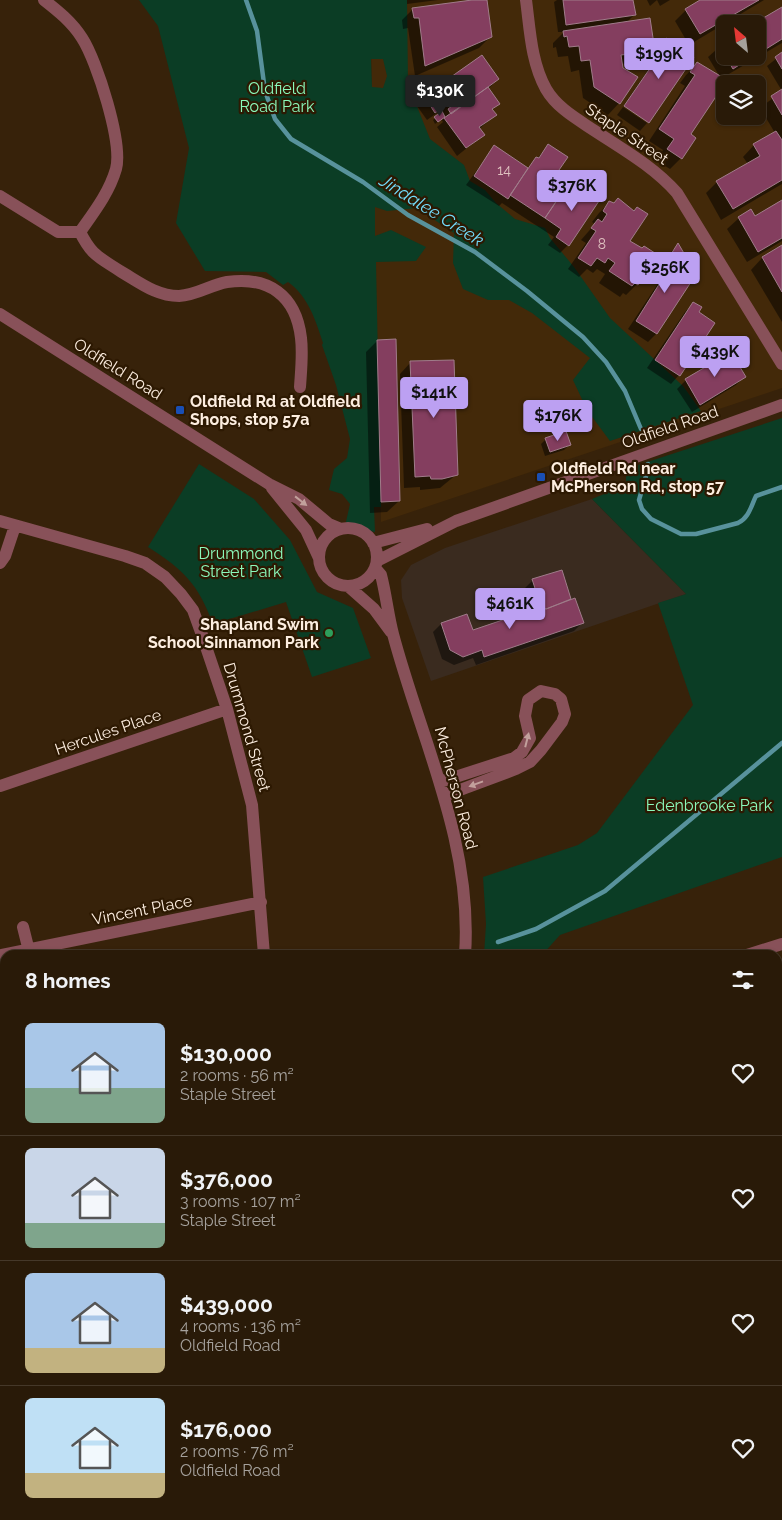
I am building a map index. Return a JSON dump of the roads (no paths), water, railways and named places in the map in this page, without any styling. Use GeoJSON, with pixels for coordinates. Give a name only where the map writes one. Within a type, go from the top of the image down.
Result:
{"type":"FeatureCollection","features":[{"type":"Feature","properties":{"kind":"street"},"geometry":{"type":"LineString","coordinates":[[44,0],[64,16],[76,30],[96,66],[118,149],[116,168],[108,191],[80,232]]}},
{"type":"Feature","properties":{"kind":"street","name":"Staple Street"},"geometry":{"type":"LineString","coordinates":[[526,0],[532,46],[539,72],[547,90],[565,111],[665,180],[686,206],[782,364]]}},
{"type":"Feature","properties":{"kind":"street"},"geometry":{"type":"LineString","coordinates":[[0,196],[58,232],[80,232]]}},
{"type":"Feature","properties":{"kind":"street"},"geometry":{"type":"LineString","coordinates":[[80,232],[90,252],[156,292],[178,296],[198,293],[224,283],[247,280],[261,282],[278,290],[290,305],[298,321],[302,339],[300,387]]}},
{"type":"Feature","properties":{"kind":"street","name":"Oldfield Road"},"geometry":{"type":"LineString","coordinates":[[0,314],[269,484],[299,499],[330,524],[341,529]]}},
{"type":"Feature","properties":{"kind":"street","name":"Oldfield Road"},"geometry":{"type":"LineString","coordinates":[[373,543],[456,522],[782,405]]}},
{"type":"Feature","properties":{"kind":"street","name":"Oldfield Road"},"geometry":{"type":"LineString","coordinates":[[269,484],[306,530],[319,559]]}},
{"type":"Feature","properties":{"kind":"street","name":"Drummond Street"},"geometry":{"type":"LineString","coordinates":[[0,521],[145,563],[165,578],[181,594],[193,610],[227,709],[252,805],[264,950]]}},
{"type":"Feature","properties":{"kind":"street","name":"Oldfield Road"},"geometry":{"type":"LineString","coordinates":[[376,564],[456,522]]}},
{"type":"Feature","properties":{"kind":"street"},"geometry":{"type":"LineString","coordinates":[[0,564],[5,556],[15,526]]}},
{"type":"Feature","properties":{"kind":"street"},"geometry":{"type":"LineString","coordinates":[[341,529],[360,531],[373,543],[376,564],[381,575],[393,634],[374,609],[348,586],[331,581],[325,575],[319,559],[320,549],[325,540],[341,529]]}},
{"type":"Feature","properties":{"kind":"street"},"geometry":{"type":"LineString","coordinates":[[348,586],[364,581],[376,564]]}},
{"type":"Feature","properties":{"kind":"street","name":"McPherson Road"},"geometry":{"type":"LineString","coordinates":[[393,634],[453,826],[460,868],[465,950]]}},
{"type":"Feature","properties":{"kind":"street"},"geometry":{"type":"LineString","coordinates":[[440,782],[505,767],[530,762],[562,722],[565,714],[564,706],[555,694],[541,691],[528,700],[525,708],[529,732],[527,746],[522,752],[505,767],[444,796]]}},
{"type":"Feature","properties":{"kind":"street","name":"Hercules Place"},"geometry":{"type":"LineString","coordinates":[[0,786],[227,709]]}},
{"type":"Feature","properties":{"kind":"street","name":"Vincent Place"},"geometry":{"type":"LineString","coordinates":[[38,950],[261,902]]}},
{"type":"Feature","properties":{"kind":"street"},"geometry":{"type":"LineString","coordinates":[[22,926],[28,950]]}},
{"type":"Feature","properties":{"kind":"street"},"geometry":{"type":"LineString","coordinates":[[763,950],[782,944]]}},
{"type":"Feature","properties":{"kind":"street"},"geometry":{"type":"LineString","coordinates":[[547,1520],[552,1520]]}},
{"type":"Feature","properties":{"kind":"waterway","name":"Jindalee Creek"},"geometry":{"type":"LineString","coordinates":[[246,0],[257,31],[265,91],[275,119],[291,139],[363,182],[408,215],[475,252],[527,291],[583,337],[606,362],[625,391],[641,429]]}},
{"type":"Feature","properties":{"kind":"waterway","name":"Jindalee Creek"},"geometry":{"type":"LineString","coordinates":[[648,464],[639,500],[642,509],[651,519],[681,534],[696,534],[738,523],[747,515],[756,496],[782,487]]}},
{"type":"Feature","properties":{"kind":"waterway"},"geometry":{"type":"LineString","coordinates":[[498,942],[536,929],[605,891],[782,743]]}},
{"type":"Feature","properties":{"kind":"place","name":"Oldfield Rd at Oldfield Shops, stop 57a"},"geometry":{"type":"Point","coordinates":[180,410]}},
{"type":"Feature","properties":{"kind":"place","name":"Oldfield Rd near McPherson Rd, stop 57"},"geometry":{"type":"Point","coordinates":[541,477]}},
{"type":"Feature","properties":{"kind":"place","name":"Shapland Swim School Sinnamon Park"},"geometry":{"type":"Point","coordinates":[329,633]}},
{"type":"Feature","properties":{"kind":"park label","name":"Oldfield Road Park"},"geometry":{"type":"Point","coordinates":[277,97]}},
{"type":"Feature","properties":{"kind":"park label","name":"Drummond Street Park"},"geometry":{"type":"Point","coordinates":[241,562]}},
{"type":"Feature","properties":{"kind":"park label","name":"Edenbrooke Park"},"geometry":{"type":"Point","coordinates":[709,805]}}]}
